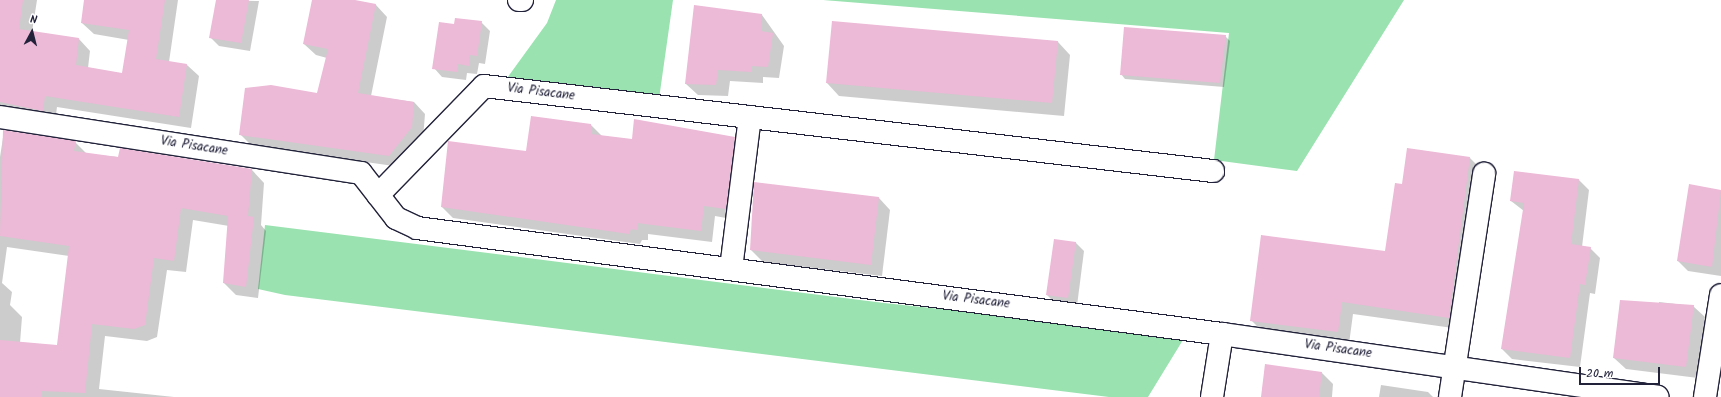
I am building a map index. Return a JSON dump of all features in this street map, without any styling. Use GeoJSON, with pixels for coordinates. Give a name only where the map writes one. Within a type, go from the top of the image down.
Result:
{"type":"FeatureCollection","features":[{"type":"Feature","properties":{"kind":"street","name":"Via Pisacane"},"geometry":{"type":"LineString","coordinates":[[378,195],[484,86],[1213,171]]}},
{"type":"Feature","properties":{"kind":"street","name":"Via Pisacane"},"geometry":{"type":"LineString","coordinates":[[0,117],[360,173],[396,218],[417,228],[1222,334],[1455,366],[1657,397]]}},
{"type":"Feature","properties":{"kind":"street"},"geometry":{"type":"LineString","coordinates":[[731,269],[750,118]]}},
{"type":"Feature","properties":{"kind":"street"},"geometry":{"type":"LineString","coordinates":[[1450,397],[1484,174]]}},
{"type":"Feature","properties":{"kind":"street"},"geometry":{"type":"LineString","coordinates":[[1705,397],[1721,295]]}},
{"type":"Feature","properties":{"kind":"street"},"geometry":{"type":"LineString","coordinates":[[1212,397],[1222,334]]}},
{"type":"Feature","properties":{"kind":"green space"},"geometry":{"type":"Polygon","coordinates":[[[556,0],[673,0],[659,99],[505,81],[547,23],[556,0]]]}},
{"type":"Feature","properties":{"kind":"green space"},"geometry":{"type":"Polygon","coordinates":[[[823,0],[1404,0],[1297,171],[1214,160],[1229,33],[823,0]]]}},
{"type":"Feature","properties":{"kind":"green space"},"geometry":{"type":"Polygon","coordinates":[[[265,225],[884,303],[1186,335],[1148,397],[1109,397],[285,295],[258,289],[265,225]]]}},
{"type":"Feature","properties":{"kind":"building"},"geometry":{"type":"Polygon","coordinates":[[[0,0],[23,0],[19,29],[79,38],[76,65],[122,73],[129,30],[81,23],[84,0],[165,0],[156,59],[187,64],[179,117],[45,96],[43,111],[0,102],[0,0]]]}},
{"type":"Feature","properties":{"kind":"building"},"geometry":{"type":"Polygon","coordinates":[[[216,0],[249,0],[241,43],[209,38],[216,0]]]}},
{"type":"Feature","properties":{"kind":"building"},"geometry":{"type":"Polygon","coordinates":[[[312,0],[355,0],[376,4],[358,93],[414,102],[412,127],[389,156],[239,135],[245,88],[271,85],[317,93],[328,49],[303,44],[312,0]]]}},
{"type":"Feature","properties":{"kind":"building"},"geometry":{"type":"Polygon","coordinates":[[[694,5],[762,14],[761,31],[773,33],[768,67],[751,66],[751,72],[718,70],[716,85],[685,84],[694,5]]]}},
{"type":"Feature","properties":{"kind":"building"},"geometry":{"type":"Polygon","coordinates":[[[455,18],[482,21],[477,56],[470,55],[469,66],[458,64],[457,72],[432,69],[439,22],[454,24],[455,18]]]}},
{"type":"Feature","properties":{"kind":"building"},"geometry":{"type":"Polygon","coordinates":[[[832,21],[1058,41],[1052,103],[826,83],[832,21]]]}},
{"type":"Feature","properties":{"kind":"building"},"geometry":{"type":"Polygon","coordinates":[[[1124,27],[1226,35],[1220,83],[1120,75],[1124,27]]]}},
{"type":"Feature","properties":{"kind":"building"},"geometry":{"type":"Polygon","coordinates":[[[531,116],[591,124],[591,134],[632,139],[634,119],[735,137],[726,209],[704,206],[701,231],[637,223],[637,230],[631,229],[629,234],[441,207],[448,141],[526,151],[531,116]]]}},
{"type":"Feature","properties":{"kind":"building"},"geometry":{"type":"Polygon","coordinates":[[[3,130],[76,141],[74,151],[118,157],[120,148],[252,169],[248,216],[254,217],[246,287],[223,283],[228,216],[181,208],[174,261],[154,258],[145,325],[134,329],[92,324],[85,393],[42,391],[42,397],[0,397],[0,340],[57,345],[69,246],[0,236],[3,130]]]}},
{"type":"Feature","properties":{"kind":"building"},"geometry":{"type":"Polygon","coordinates":[[[1407,148],[1470,157],[1449,318],[1342,302],[1338,332],[1250,321],[1261,235],[1385,251],[1395,183],[1402,184],[1407,148]]]}},
{"type":"Feature","properties":{"kind":"building"},"geometry":{"type":"Polygon","coordinates":[[[1514,171],[1579,179],[1571,244],[1591,247],[1585,285],[1580,284],[1570,358],[1501,349],[1524,203],[1510,201],[1514,171]]]}},
{"type":"Feature","properties":{"kind":"building"},"geometry":{"type":"Polygon","coordinates":[[[754,182],[879,197],[871,265],[750,250],[754,182]]]}},
{"type":"Feature","properties":{"kind":"building"},"geometry":{"type":"Polygon","coordinates":[[[1689,184],[1721,190],[1712,267],[1677,261],[1689,184]]]}},
{"type":"Feature","properties":{"kind":"building"},"geometry":{"type":"Polygon","coordinates":[[[1054,239],[1076,242],[1068,298],[1046,295],[1054,239]]]}},
{"type":"Feature","properties":{"kind":"building"},"geometry":{"type":"Polygon","coordinates":[[[1620,300],[1694,305],[1686,367],[1613,358],[1620,300]]]}},
{"type":"Feature","properties":{"kind":"building"},"geometry":{"type":"Polygon","coordinates":[[[1265,364],[1322,372],[1319,397],[1261,397],[1265,364]]]}}]}
